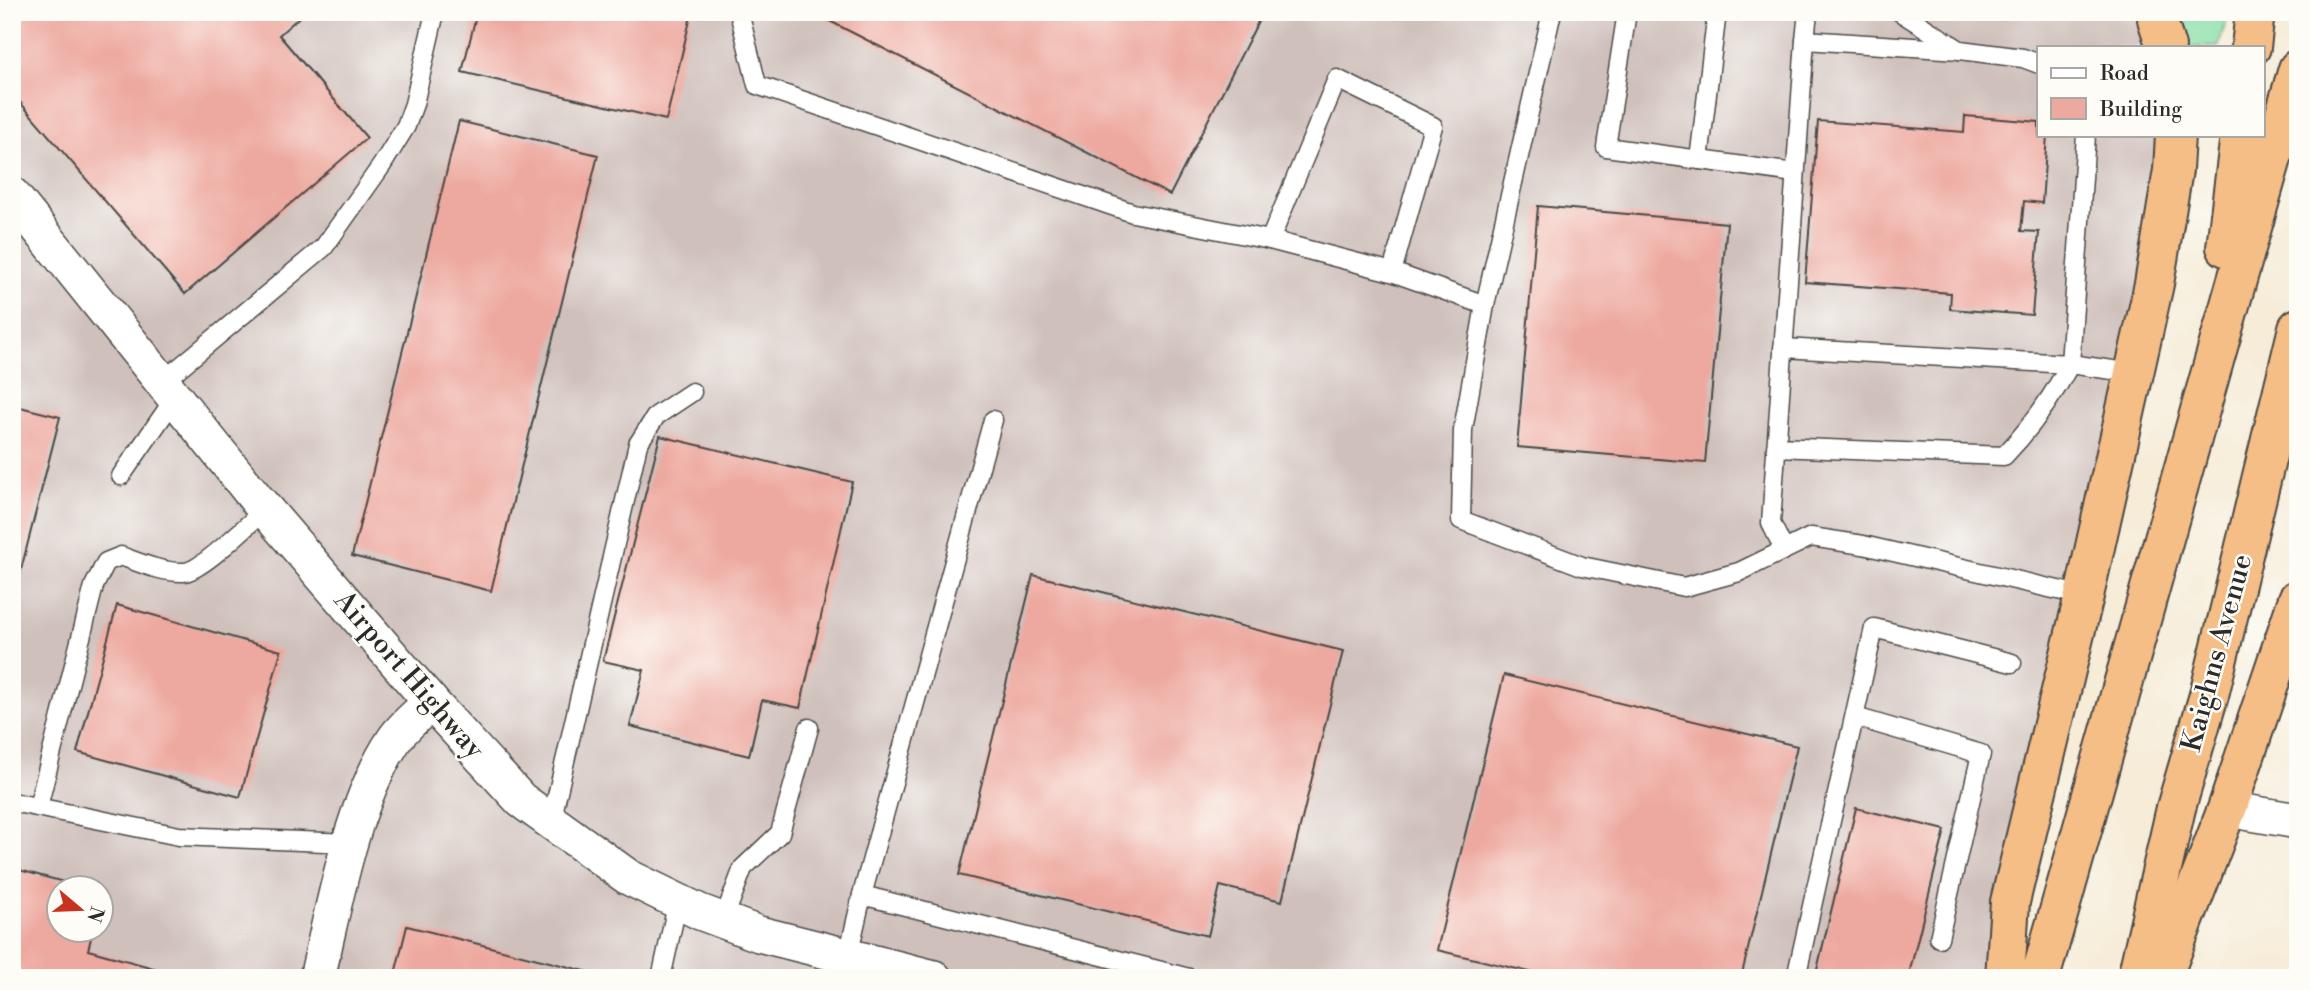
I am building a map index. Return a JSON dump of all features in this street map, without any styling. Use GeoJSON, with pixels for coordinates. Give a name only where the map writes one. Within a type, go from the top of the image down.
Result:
{"type":"FeatureCollection","features":[{"type":"Feature","properties":{"kind":"highway"},"geometry":{"type":"LineString","coordinates":[[2250,46],[2255,12]]}},
{"type":"Feature","properties":{"kind":"highway"},"geometry":{"type":"LineString","coordinates":[[2040,978],[2147,604],[2211,364],[2298,69]]}},
{"type":"Feature","properties":{"kind":"highway"},"geometry":{"type":"LineString","coordinates":[[2005,978],[2010,902],[2084,596],[2134,373],[2162,234],[2173,170],[2175,136]]}},
{"type":"Feature","properties":{"kind":"highway"},"geometry":{"type":"LineString","coordinates":[[2211,364],[2240,136]]}},
{"type":"Feature","properties":{"kind":"highway","name":"Kaighns Avenue"},"geometry":{"type":"LineString","coordinates":[[2137,978],[2176,808],[2209,695],[2298,328]]}},
{"type":"Feature","properties":{"kind":"highway"},"geometry":{"type":"LineString","coordinates":[[2162,978],[2227,809],[2298,599]]}},
{"type":"Feature","properties":{"kind":"street","name":"Airport Highway"},"geometry":{"type":"LineString","coordinates":[[12,195],[265,509],[431,702],[521,800],[628,877],[723,921],[759,934],[934,978]]}},
{"type":"Feature","properties":{"kind":"street"},"geometry":{"type":"LineString","coordinates":[[317,978],[349,843],[376,773],[395,738],[431,702]]}},
{"type":"Feature","properties":{"kind":"street"},"geometry":{"type":"LineString","coordinates":[[2227,809],[2298,821]]}},
{"type":"Feature","properties":{"kind":"lane"},"geometry":{"type":"LineString","coordinates":[[121,476],[169,390],[324,247],[382,165],[406,126],[414,104],[435,12]]}},
{"type":"Feature","properties":{"kind":"lane"},"geometry":{"type":"LineString","coordinates":[[740,12],[757,85],[1133,214],[1270,240],[1392,272],[1485,304]]}},
{"type":"Feature","properties":{"kind":"lane"},"geometry":{"type":"LineString","coordinates":[[1552,12],[1485,304],[1463,430],[1461,520],[1582,566],[1684,587],[1740,572],[1811,537],[1863,545],[2084,596]]}},
{"type":"Feature","properties":{"kind":"lane"},"geometry":{"type":"LineString","coordinates":[[1627,12],[1606,147],[1795,173]]}},
{"type":"Feature","properties":{"kind":"lane"},"geometry":{"type":"LineString","coordinates":[[1699,160],[1717,12]]}},
{"type":"Feature","properties":{"kind":"lane"},"geometry":{"type":"LineString","coordinates":[[1784,550],[1770,523],[1808,12]]}},
{"type":"Feature","properties":{"kind":"lane"},"geometry":{"type":"LineString","coordinates":[[1900,12],[1960,50]]}},
{"type":"Feature","properties":{"kind":"lane"},"geometry":{"type":"LineString","coordinates":[[1805,40],[1960,50],[2023,58],[2037,63]]}},
{"type":"Feature","properties":{"kind":"lane"},"geometry":{"type":"LineString","coordinates":[[1270,240],[1337,79],[1433,126],[1392,272]]}},
{"type":"Feature","properties":{"kind":"lane"},"geometry":{"type":"LineString","coordinates":[[1776,447],[2004,456],[2026,433],[2070,364],[2086,136]]}},
{"type":"Feature","properties":{"kind":"lane"},"geometry":{"type":"LineString","coordinates":[[1783,348],[2070,364],[2134,373]]}},
{"type":"Feature","properties":{"kind":"lane"},"geometry":{"type":"LineString","coordinates":[[551,822],[638,444],[656,416],[692,392]]}},
{"type":"Feature","properties":{"kind":"lane"},"geometry":{"type":"LineString","coordinates":[[848,956],[862,895],[993,419]]}},
{"type":"Feature","properties":{"kind":"lane"},"geometry":{"type":"LineString","coordinates":[[38,807],[94,586],[106,562],[121,556],[146,565],[186,573],[201,565],[265,509]]}},
{"type":"Feature","properties":{"kind":"lane"},"geometry":{"type":"LineString","coordinates":[[1796,978],[1874,628],[2012,663]]}},
{"type":"Feature","properties":{"kind":"lane"},"geometry":{"type":"LineString","coordinates":[[1855,717],[1981,754],[1939,938]]}},
{"type":"Feature","properties":{"kind":"lane"},"geometry":{"type":"LineString","coordinates":[[723,921],[743,869],[780,833],[809,728]]}},
{"type":"Feature","properties":{"kind":"lane"},"geometry":{"type":"LineString","coordinates":[[12,802],[179,836],[349,843]]}},
{"type":"Feature","properties":{"kind":"lane"},"geometry":{"type":"LineString","coordinates":[[862,895],[1189,978]]}},
{"type":"Feature","properties":{"kind":"lane"},"geometry":{"type":"LineString","coordinates":[[661,978],[678,901]]}},
{"type":"Feature","properties":{"kind":"shaded area"},"geometry":{"type":"Polygon","coordinates":[[[12,12],[2155,12],[2166,46],[2037,46],[2037,136],[2175,136],[2005,978],[12,978],[12,12]]]}},
{"type":"Feature","properties":{"kind":"green space"},"geometry":{"type":"Polygon","coordinates":[[[2182,12],[2229,12],[2218,46],[2188,46],[2182,12]]]}},
{"type":"Feature","properties":{"kind":"building"},"geometry":{"type":"Polygon","coordinates":[[[12,12],[305,12],[279,35],[367,138],[185,294],[12,93],[12,12]]]}},
{"type":"Feature","properties":{"kind":"building"},"geometry":{"type":"Polygon","coordinates":[[[477,12],[692,12],[666,120],[462,72],[477,12]]]}},
{"type":"Feature","properties":{"kind":"building"},"geometry":{"type":"Polygon","coordinates":[[[812,12],[1263,12],[1170,195],[812,12]]]}},
{"type":"Feature","properties":{"kind":"building"},"geometry":{"type":"Polygon","coordinates":[[[1965,116],[2037,122],[2037,136],[2047,136],[2042,203],[2024,201],[2021,231],[2039,232],[2032,315],[1950,309],[1951,293],[1805,282],[1818,121],[1964,132],[1965,116]]]}},
{"type":"Feature","properties":{"kind":"building"},"geometry":{"type":"Polygon","coordinates":[[[459,121],[598,155],[491,591],[352,556],[459,121]]]}},
{"type":"Feature","properties":{"kind":"building"},"geometry":{"type":"Polygon","coordinates":[[[1538,206],[1727,223],[1705,463],[1517,447],[1538,206]]]}},
{"type":"Feature","properties":{"kind":"building"},"geometry":{"type":"Polygon","coordinates":[[[12,405],[60,417],[13,601],[12,601],[12,405]]]}},
{"type":"Feature","properties":{"kind":"building"},"geometry":{"type":"Polygon","coordinates":[[[660,436],[852,482],[800,708],[762,700],[749,756],[630,726],[644,670],[603,661],[660,436]]]}},
{"type":"Feature","properties":{"kind":"building"},"geometry":{"type":"Polygon","coordinates":[[[1033,575],[1343,651],[1282,901],[1220,886],[1208,936],[959,875],[1033,575]]]}},
{"type":"Feature","properties":{"kind":"building"},"geometry":{"type":"Polygon","coordinates":[[[117,605],[281,651],[240,797],[77,752],[117,605]]]}},
{"type":"Feature","properties":{"kind":"building"},"geometry":{"type":"Polygon","coordinates":[[[1504,675],[1797,746],[1741,978],[1555,978],[1437,950],[1504,675]]]}},
{"type":"Feature","properties":{"kind":"building"},"geometry":{"type":"Polygon","coordinates":[[[1856,808],[1945,830],[1908,978],[1815,978],[1856,808]]]}},
{"type":"Feature","properties":{"kind":"building"},"geometry":{"type":"Polygon","coordinates":[[[12,868],[46,877],[46,944],[90,944],[88,950],[190,978],[12,978],[12,868]]]}},
{"type":"Feature","properties":{"kind":"building"},"geometry":{"type":"Polygon","coordinates":[[[407,926],[609,977],[609,978],[394,978],[407,926]]]}}]}
